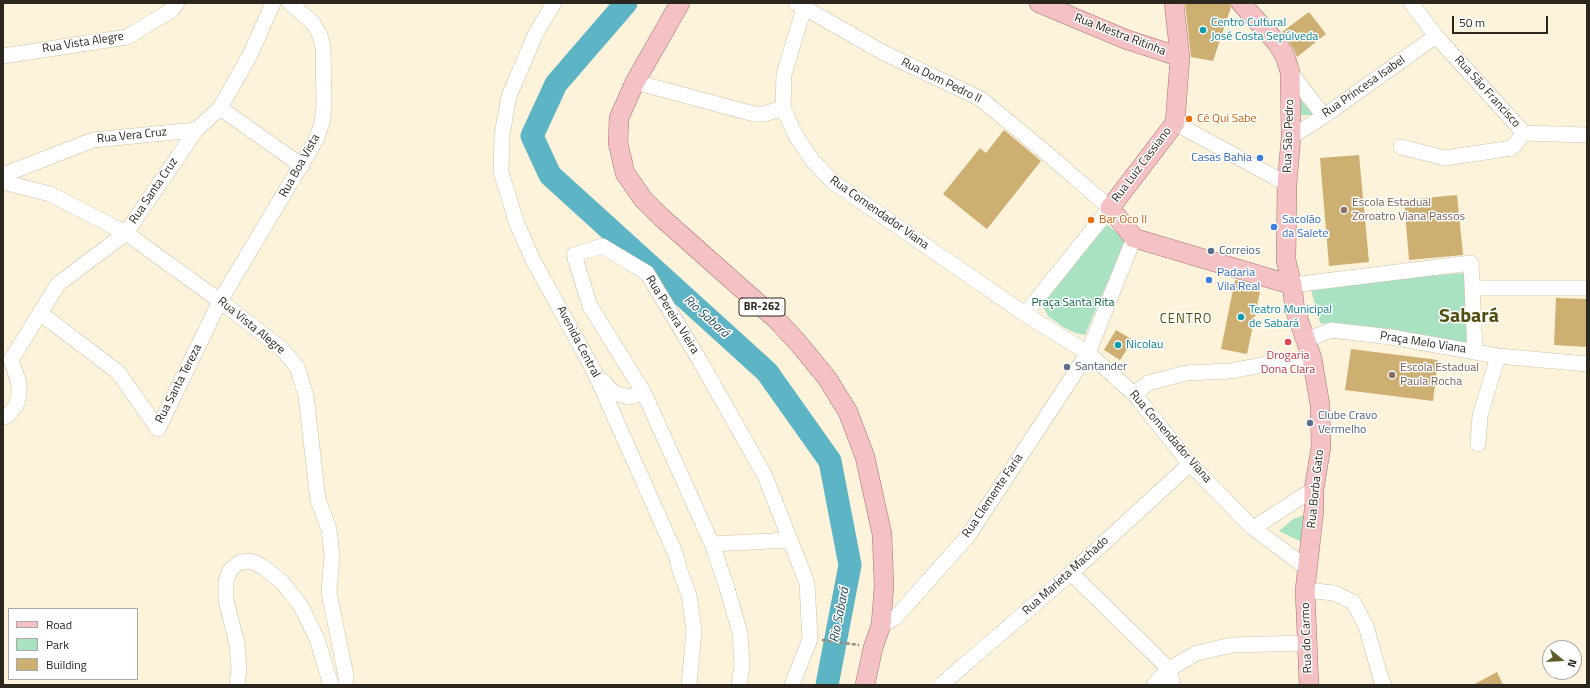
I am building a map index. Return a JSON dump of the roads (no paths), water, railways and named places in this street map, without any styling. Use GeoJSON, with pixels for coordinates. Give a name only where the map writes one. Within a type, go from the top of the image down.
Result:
{"type":"FeatureCollection","features":[{"type":"Feature","properties":{"kind":"main road","name":"BR-262"},"geometry":{"type":"LineString","coordinates":[[680,3],[635,82],[618,118],[618,143],[625,173],[643,199],[661,217],[777,320],[795,339],[827,378],[848,412],[865,457],[882,534],[884,586],[881,625],[867,647],[850,685]]}},
{"type":"Feature","properties":{"kind":"main road","name":"Rua Mestra Ritinha"},"geometry":{"type":"LineString","coordinates":[[1039,3],[1125,38],[1180,57]]}},
{"type":"Feature","properties":{"kind":"main road","name":"Rua Luiz Cassiano"},"geometry":{"type":"LineString","coordinates":[[1110,208],[1175,123],[1180,57],[1174,3]]}},
{"type":"Feature","properties":{"kind":"main road","name":"Rua São Pedro"},"geometry":{"type":"LineString","coordinates":[[1241,3],[1277,43],[1285,56],[1290,72],[1291,137],[1287,184],[1286,260],[1292,284]]}},
{"type":"Feature","properties":{"kind":"main road"},"geometry":{"type":"LineString","coordinates":[[1110,208],[1134,238],[1292,284],[1295,310],[1310,349]]}},
{"type":"Feature","properties":{"kind":"main road","name":"Rua Borba Gato"},"geometry":{"type":"LineString","coordinates":[[1305,590],[1314,510],[1314,489],[1321,447],[1320,405],[1310,349]]}},
{"type":"Feature","properties":{"kind":"main road","name":"Rua do Carmo"},"geometry":{"type":"LineString","coordinates":[[1305,590],[1309,685]]}},
{"type":"Feature","properties":{"kind":"main road","name":"BR-262"},"geometry":{"type":"LineString","coordinates":[[865,685],[867,647]]}},
{"type":"Feature","properties":{"kind":"street","name":"Rua Vista Alegre"},"geometry":{"type":"LineString","coordinates":[[3,56],[127,37],[172,10],[177,3]]}},
{"type":"Feature","properties":{"kind":"street","name":"Rua Santa Cruz"},"geometry":{"type":"LineString","coordinates":[[7,358],[40,313],[58,284],[126,232],[196,130],[220,108],[250,55],[273,3]]}},
{"type":"Feature","properties":{"kind":"street","name":"Rua Boa Vista"},"geometry":{"type":"LineString","coordinates":[[220,301],[302,166],[316,140],[322,123],[324,105],[323,48],[320,35],[313,23],[290,3]]}},
{"type":"Feature","properties":{"kind":"street","name":"Avenida Central"},"geometry":{"type":"LineString","coordinates":[[554,3],[536,33],[509,96],[502,135],[501,172],[517,224],[533,260],[594,371],[676,555],[689,595],[694,631],[689,685]]}},
{"type":"Feature","properties":{"kind":"street","name":"Rua São Francisco"},"geometry":{"type":"LineString","coordinates":[[1411,3],[1436,36],[1524,133],[1587,135]]}},
{"type":"Feature","properties":{"kind":"street","name":"Rua Comendador Viana"},"geometry":{"type":"LineString","coordinates":[[800,6],[784,74],[783,108],[796,136],[813,161],[833,182],[1025,314]]}},
{"type":"Feature","properties":{"kind":"street","name":"Rua Dom Pedro II"},"geometry":{"type":"LineString","coordinates":[[800,6],[884,53],[981,99],[1046,152],[1110,208]]}},
{"type":"Feature","properties":{"kind":"street","name":"Rua Princesa Isabel"},"geometry":{"type":"LineString","coordinates":[[1291,137],[1324,116],[1436,36]]}},
{"type":"Feature","properties":{"kind":"street"},"geometry":{"type":"LineString","coordinates":[[1290,72],[1324,116]]}},
{"type":"Feature","properties":{"kind":"street"},"geometry":{"type":"LineString","coordinates":[[635,82],[754,114],[764,114],[783,108]]}},
{"type":"Feature","properties":{"kind":"street"},"geometry":{"type":"LineString","coordinates":[[220,108],[302,166]]}},
{"type":"Feature","properties":{"kind":"street"},"geometry":{"type":"LineString","coordinates":[[1175,123],[1287,184]]}},
{"type":"Feature","properties":{"kind":"street","name":"Rua Vera Cruz"},"geometry":{"type":"LineString","coordinates":[[3,175],[93,140],[196,130]]}},
{"type":"Feature","properties":{"kind":"street"},"geometry":{"type":"LineString","coordinates":[[1401,147],[1445,158],[1512,148],[1524,133]]}},
{"type":"Feature","properties":{"kind":"street","name":"Rua Vista Alegre"},"geometry":{"type":"LineString","coordinates":[[3,182],[50,194],[126,232],[282,349],[297,367],[306,396],[318,500],[329,529],[332,555],[329,593],[346,676],[346,685]]}},
{"type":"Feature","properties":{"kind":"street"},"geometry":{"type":"LineString","coordinates":[[1110,208],[1025,314],[1088,353],[1134,238]]}},
{"type":"Feature","properties":{"kind":"street","name":"Rua Pereira Vieira"},"geometry":{"type":"LineString","coordinates":[[739,685],[742,666],[740,633],[712,544],[644,393],[590,306],[574,255],[602,246],[647,273],[700,361],[765,476],[807,583],[810,639],[792,685]]}},
{"type":"Feature","properties":{"kind":"street","name":"Praça Melo Viana"},"geometry":{"type":"LineString","coordinates":[[1134,394],[1148,383],[1186,373],[1231,372],[1276,362],[1310,349],[1331,330],[1391,337],[1475,352],[1470,263],[1292,284]]}},
{"type":"Feature","properties":{"kind":"street"},"geometry":{"type":"LineString","coordinates":[[1472,288],[1587,288]]}},
{"type":"Feature","properties":{"kind":"street","name":"Rua Santa Tereza"},"geometry":{"type":"LineString","coordinates":[[40,313],[118,372],[158,429],[220,301]]}},
{"type":"Feature","properties":{"kind":"street"},"geometry":{"type":"LineString","coordinates":[[1475,352],[1498,356],[1587,364]]}},
{"type":"Feature","properties":{"kind":"street","name":"Rua Comendador Viana"},"geometry":{"type":"LineString","coordinates":[[1088,353],[1134,394],[1190,464],[1253,528],[1308,568]]}},
{"type":"Feature","properties":{"kind":"street","name":"Rua Clemente Faria"},"geometry":{"type":"LineString","coordinates":[[881,625],[895,618],[968,536],[1088,353]]}},
{"type":"Feature","properties":{"kind":"street"},"geometry":{"type":"LineString","coordinates":[[1478,444],[1480,416],[1498,356]]}},
{"type":"Feature","properties":{"kind":"street"},"geometry":{"type":"LineString","coordinates":[[3,417],[7,416],[16,406],[19,395],[19,383],[7,358]]}},
{"type":"Feature","properties":{"kind":"street"},"geometry":{"type":"LineString","coordinates":[[594,371],[614,393],[628,397],[644,393]]}},
{"type":"Feature","properties":{"kind":"street","name":"Rua Marieta Machado"},"geometry":{"type":"LineString","coordinates":[[941,685],[1071,573],[1190,464]]}},
{"type":"Feature","properties":{"kind":"street"},"geometry":{"type":"LineString","coordinates":[[1253,528],[1314,489]]}},
{"type":"Feature","properties":{"kind":"street"},"geometry":{"type":"LineString","coordinates":[[712,544],[790,540]]}},
{"type":"Feature","properties":{"kind":"street"},"geometry":{"type":"LineString","coordinates":[[237,685],[239,669],[237,644],[226,600],[226,581],[230,570],[240,562],[251,561],[263,567],[282,582],[301,606],[317,639],[331,685]]}},
{"type":"Feature","properties":{"kind":"street"},"geometry":{"type":"LineString","coordinates":[[1071,573],[1169,669],[1173,685]]}},
{"type":"Feature","properties":{"kind":"street"},"geometry":{"type":"LineString","coordinates":[[1305,590],[1334,593],[1353,602],[1366,626],[1384,685]]}},
{"type":"Feature","properties":{"kind":"street"},"geometry":{"type":"LineString","coordinates":[[1154,685],[1169,669],[1197,653],[1232,645],[1306,642]]}},
{"type":"Feature","properties":{"kind":"waterway","name":"Rio Sabará"},"geometry":{"type":"LineString","coordinates":[[626,3],[556,84],[532,136],[550,175],[767,372],[830,461],[850,565],[827,685]]}},
{"type":"Feature","properties":{"kind":"place","name":"Centro Cultural José Costa Sepúlveda"},"geometry":{"type":"Point","coordinates":[1203,30]}},
{"type":"Feature","properties":{"kind":"place","name":"Cê Qui Sabe"},"geometry":{"type":"Point","coordinates":[1189,119]}},
{"type":"Feature","properties":{"kind":"place","name":"Casas Bahia"},"geometry":{"type":"Point","coordinates":[1260,158]}},
{"type":"Feature","properties":{"kind":"place","name":"Escola Estadual Zoroatro Viana Passos"},"geometry":{"type":"Point","coordinates":[1344,210]}},
{"type":"Feature","properties":{"kind":"place","name":"Bar Oco II"},"geometry":{"type":"Point","coordinates":[1091,220]}},
{"type":"Feature","properties":{"kind":"place","name":"Sacolão da Salete"},"geometry":{"type":"Point","coordinates":[1274,227]}},
{"type":"Feature","properties":{"kind":"place","name":"Correios"},"geometry":{"type":"Point","coordinates":[1211,251]}},
{"type":"Feature","properties":{"kind":"place","name":"Padaria Vila Real"},"geometry":{"type":"Point","coordinates":[1209,280]}},
{"type":"Feature","properties":{"kind":"place","name":"Teatro Municipal de Sabará"},"geometry":{"type":"Point","coordinates":[1241,317]}},
{"type":"Feature","properties":{"kind":"place","name":"Drogaria Dona Clara"},"geometry":{"type":"Point","coordinates":[1288,342]}},
{"type":"Feature","properties":{"kind":"place","name":"Nicolau"},"geometry":{"type":"Point","coordinates":[1118,345]}},
{"type":"Feature","properties":{"kind":"place","name":"Santander"},"geometry":{"type":"Point","coordinates":[1067,367]}},
{"type":"Feature","properties":{"kind":"place","name":"Escola Estadual Paula Rocha"},"geometry":{"type":"Point","coordinates":[1392,375]}},
{"type":"Feature","properties":{"kind":"place","name":"Clube Cravo Vermelho"},"geometry":{"type":"Point","coordinates":[1310,423]}},
{"type":"Feature","properties":{"kind":"district","name":"Sabará"},"geometry":{"type":"Point","coordinates":[1469,317]}},
{"type":"Feature","properties":{"kind":"district","name":"CENTRO"},"geometry":{"type":"Point","coordinates":[1186,320]}},
{"type":"Feature","properties":{"kind":"park label","name":"Praça Santa Rita"},"geometry":{"type":"Point","coordinates":[1073,303]}}]}
